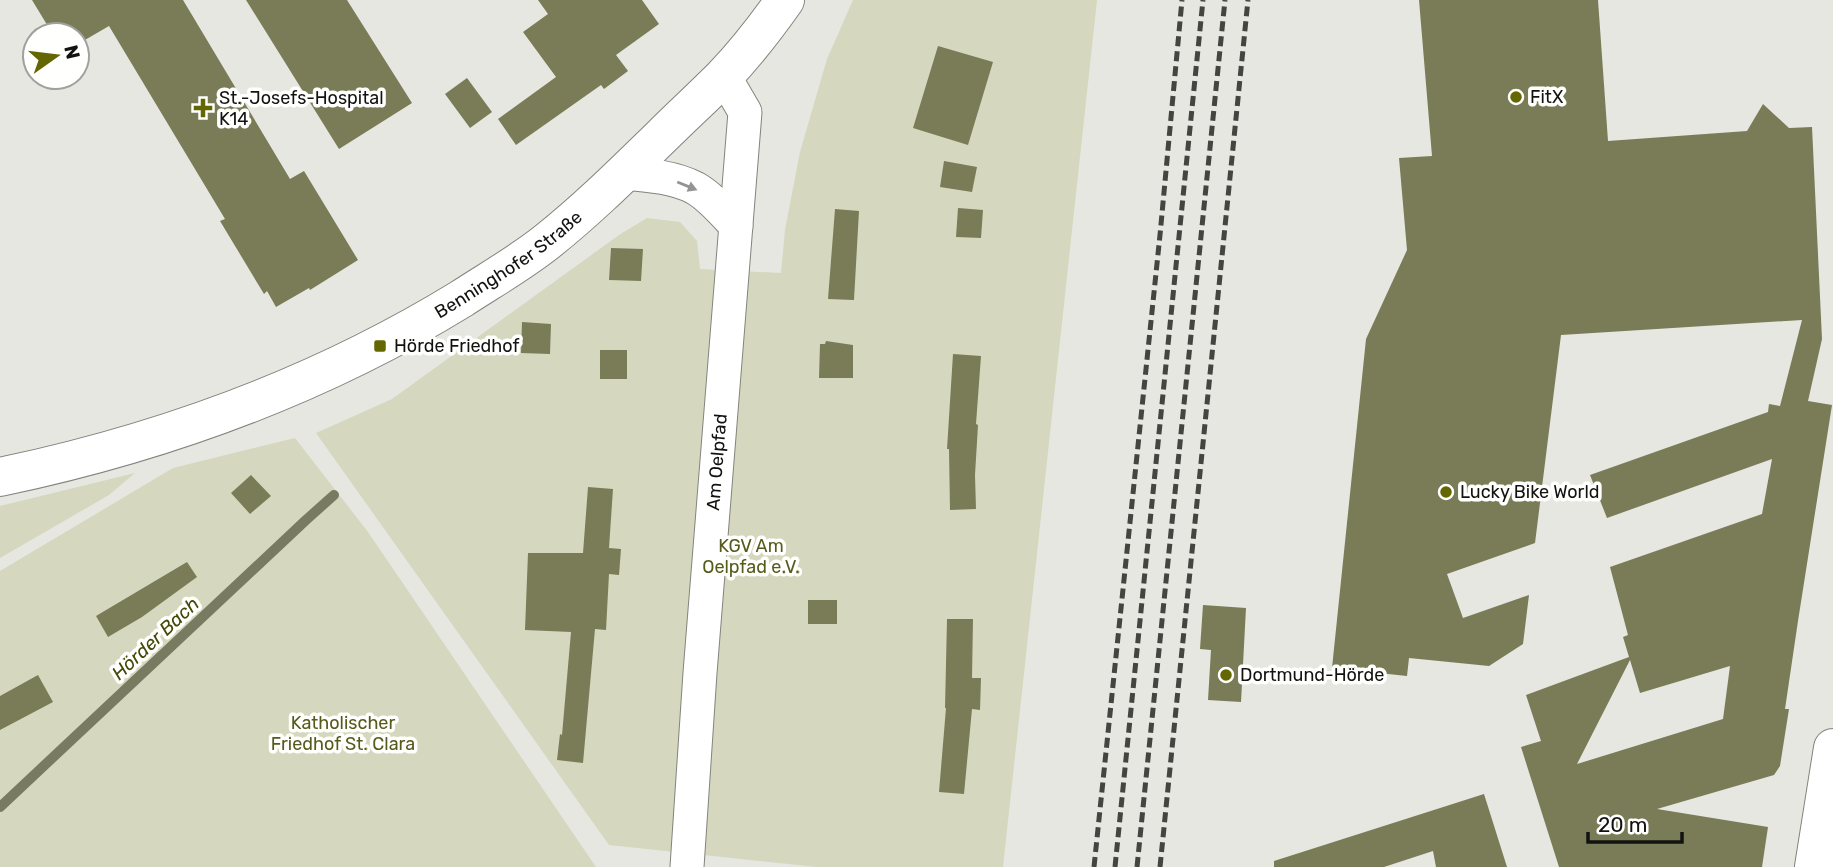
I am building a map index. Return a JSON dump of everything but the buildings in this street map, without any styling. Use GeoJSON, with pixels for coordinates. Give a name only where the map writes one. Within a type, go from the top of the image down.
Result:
{"type":"FeatureCollection","features":[{"type":"Feature","properties":{"kind":"main road","name":"Benninghofer Straße"},"geometry":{"type":"LineString","coordinates":[[0,477],[46,467],[203,422],[277,393],[380,346],[424,322],[547,242],[602,195],[724,76],[785,0]]}},
{"type":"Feature","properties":{"kind":"main road"},"geometry":{"type":"LineString","coordinates":[[1814,867],[1833,748]]}},
{"type":"Feature","properties":{"kind":"street","name":"Am Oelpfad"},"geometry":{"type":"LineString","coordinates":[[687,867],[744,112],[724,76]]}},
{"type":"Feature","properties":{"kind":"street"},"geometry":{"type":"LineString","coordinates":[[624,173],[653,176],[696,188],[736,226]]}},
{"type":"Feature","properties":{"kind":"green space","name":"KGV Am Oelpfad e.V."},"geometry":{"type":"Polygon","coordinates":[[[853,0],[1097,0],[1003,867],[817,867],[609,845],[316,433],[392,399],[619,235],[647,218],[680,222],[697,241],[700,269],[781,273],[785,230],[800,152],[827,59],[853,0]]]}},
{"type":"Feature","properties":{"kind":"green space","name":"Katholischer Friedhof St. Clara"},"geometry":{"type":"Polygon","coordinates":[[[295,438],[368,532],[596,867],[0,867],[0,571],[173,468],[295,438]]]}},
{"type":"Feature","properties":{"kind":"green space"},"geometry":{"type":"Polygon","coordinates":[[[135,473],[109,495],[0,558],[0,506],[135,473]]]}},
{"type":"Feature","properties":{"kind":"waterway","name":"Hörder Bach"},"geometry":{"type":"LineString","coordinates":[[0,807],[334,495]]}},
{"type":"Feature","properties":{"kind":"railway"},"geometry":{"type":"LineString","coordinates":[[1094,867],[1182,0]]}},
{"type":"Feature","properties":{"kind":"railway"},"geometry":{"type":"LineString","coordinates":[[1115,867],[1203,0]]}},
{"type":"Feature","properties":{"kind":"railway"},"geometry":{"type":"LineString","coordinates":[[1137,867],[1225,0]]}},
{"type":"Feature","properties":{"kind":"railway"},"geometry":{"type":"LineString","coordinates":[[1160,867],[1248,0]]}},
{"type":"Feature","properties":{"kind":"place","name":"FitX"},"geometry":{"type":"Point","coordinates":[1516,97]}},
{"type":"Feature","properties":{"kind":"place","name":"St.-Josefs-Hospital K14"},"geometry":{"type":"Point","coordinates":[203,108]}},
{"type":"Feature","properties":{"kind":"place","name":"Hörde Friedhof"},"geometry":{"type":"Point","coordinates":[380,346]}},
{"type":"Feature","properties":{"kind":"place","name":"Lucky Bike World"},"geometry":{"type":"Point","coordinates":[1446,492]}},
{"type":"Feature","properties":{"kind":"place","name":"Dortmund-Hörde"},"geometry":{"type":"Point","coordinates":[1226,675]}}]}
